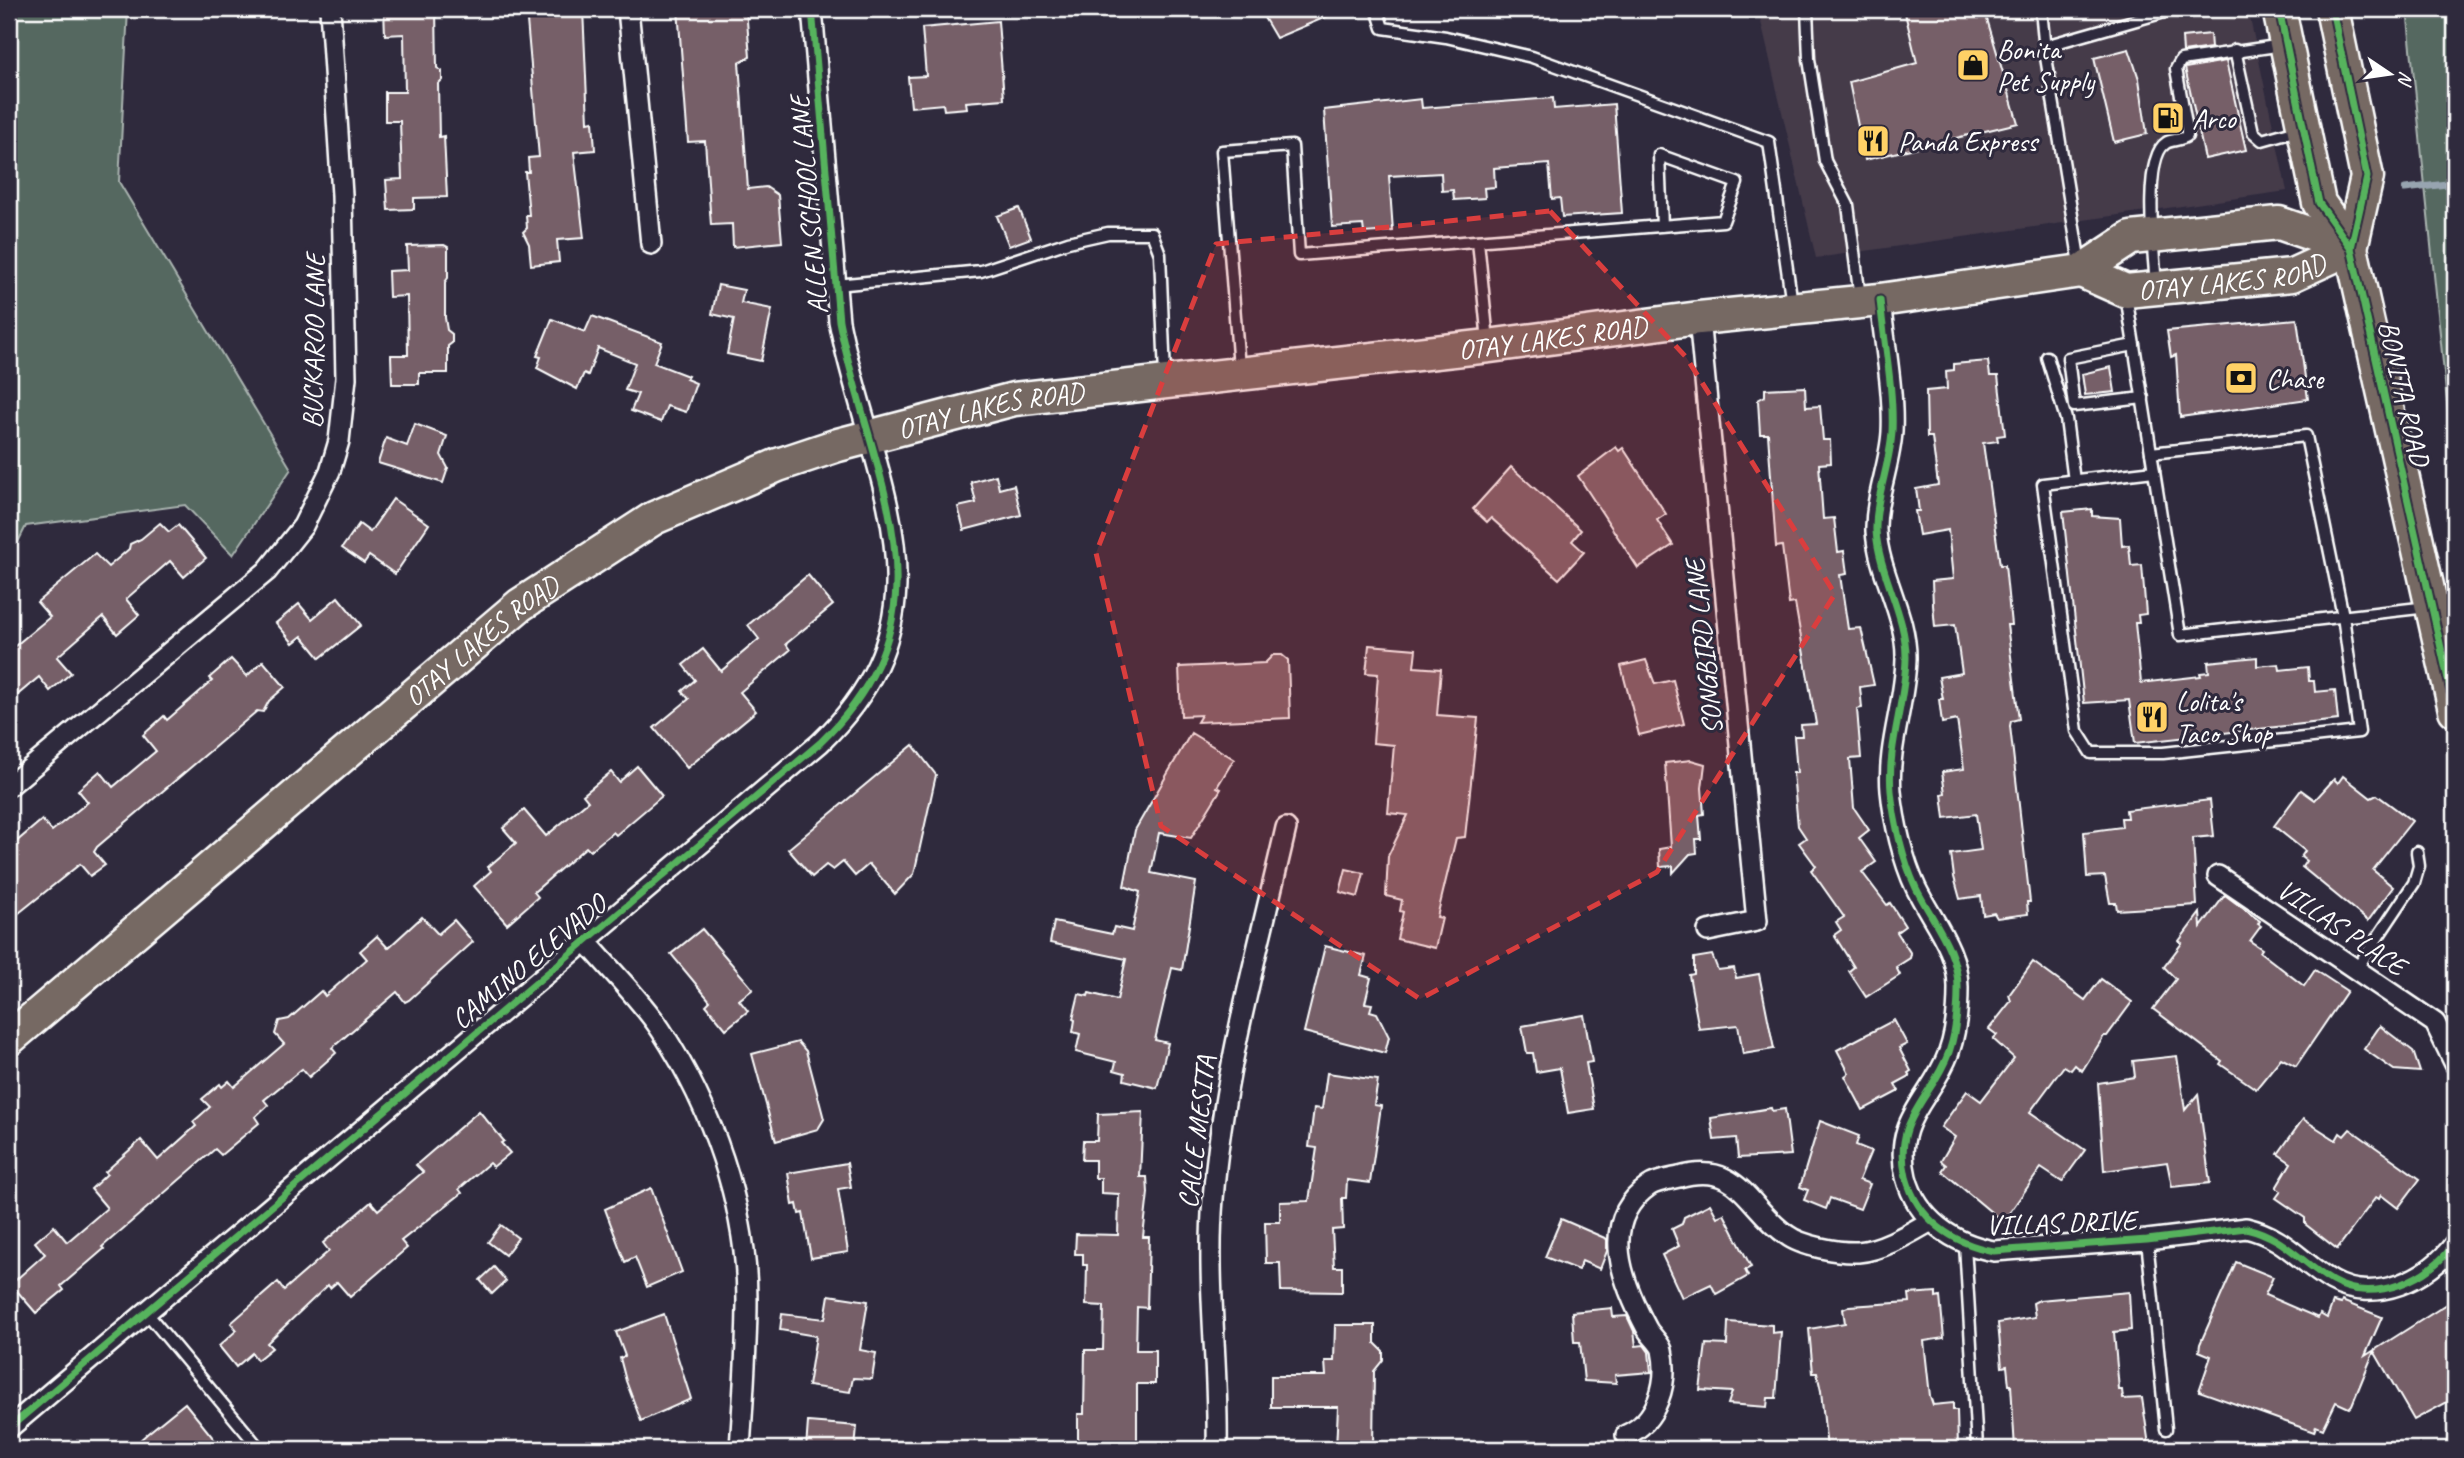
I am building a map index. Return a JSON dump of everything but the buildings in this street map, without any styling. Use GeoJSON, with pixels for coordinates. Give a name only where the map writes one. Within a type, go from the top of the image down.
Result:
{"type":"FeatureCollection","features":[{"type":"Feature","properties":{"kind":"main road","name":"BONITA ROAD"},"geometry":{"type":"LineString","coordinates":[[2279,9],[2319,202],[2351,248],[2455,710]]}},
{"type":"Feature","properties":{"kind":"main road","name":"BONITA ROAD"},"geometry":{"type":"LineString","coordinates":[[2332,9],[2367,177],[2351,248]]}},
{"type":"Feature","properties":{"kind":"main road","name":"OTAY LAKES ROAD"},"geometry":{"type":"LineString","coordinates":[[9,1039],[520,605],[654,518],[778,465],[869,435],[1014,399],[1240,376],[1699,318],[1870,301],[2081,271],[2131,238],[2279,223],[2351,248]]}},
{"type":"Feature","properties":{"kind":"main road","name":"OTAY LAKES ROAD"},"geometry":{"type":"LineString","coordinates":[[2081,271],[2141,290],[2292,275],[2351,248]]}},
{"type":"Feature","properties":{"kind":"street","name":"BUCKAROO LANE"},"geometry":{"type":"LineString","coordinates":[[9,786],[267,570],[303,526],[330,471],[339,441],[346,378],[342,195],[330,9]]}},
{"type":"Feature","properties":{"kind":"street"},"geometry":{"type":"LineString","coordinates":[[628,9],[651,244]]}},
{"type":"Feature","properties":{"kind":"street","name":"ALLEN SCHOOL LANE"},"geometry":{"type":"LineString","coordinates":[[812,9],[836,285],[849,371],[869,435]]}},
{"type":"Feature","properties":{"kind":"street","name":"VILLAS DRIVE"},"geometry":{"type":"LineString","coordinates":[[1870,301],[1892,428],[1876,529],[1887,583],[1902,628],[1906,659],[1891,789],[1903,849],[1916,887],[1946,939],[1959,985],[1957,1020],[1949,1053],[1913,1111],[1904,1146],[1907,1178],[1921,1208],[1931,1221],[1965,1244],[1994,1251],[2147,1240],[2246,1228],[2288,1245],[2333,1281],[2371,1290],[2409,1282],[2438,1262],[2455,1243]]}},
{"type":"Feature","properties":{"kind":"street","name":"SONGBIRD LANE"},"geometry":{"type":"LineString","coordinates":[[1699,318],[1758,921],[1708,931]]}},
{"type":"Feature","properties":{"kind":"street","name":"CAMINO ELEVADO"},"geometry":{"type":"LineString","coordinates":[[9,1428],[820,743],[846,717],[868,686],[888,640],[897,595],[897,548],[869,435]]}},
{"type":"Feature","properties":{"kind":"street","name":"CALLE MESITA"},"geometry":{"type":"LineString","coordinates":[[1217,1449],[1213,1203],[1217,1156],[1231,1060],[1286,828]]}},
{"type":"Feature","properties":{"kind":"street","name":"VILLAS PLACE"},"geometry":{"type":"LineString","coordinates":[[2218,876],[2435,1023],[2455,1064]]}},
{"type":"Feature","properties":{"kind":"street"},"geometry":{"type":"LineString","coordinates":[[585,940],[659,1028],[686,1072],[719,1148],[734,1202],[745,1267],[747,1299],[740,1449]]}},
{"type":"Feature","properties":{"kind":"street"},"geometry":{"type":"LineString","coordinates":[[1626,1435],[1642,1429],[1662,1394],[1661,1349],[1647,1330],[1620,1268],[1618,1236],[1624,1213],[1650,1185],[1701,1171],[1737,1184],[1786,1235],[1805,1245],[1859,1252],[1901,1238],[1931,1221]]}},
{"type":"Feature","properties":{"kind":"lane"},"geometry":{"type":"LineString","coordinates":[[1377,9],[1383,28],[1446,37],[1532,57],[1769,142],[1793,310]]}},
{"type":"Feature","properties":{"kind":"lane"},"geometry":{"type":"LineString","coordinates":[[1807,9],[1809,59],[1825,162],[1848,205],[1870,301]]}},
{"type":"Feature","properties":{"kind":"lane"},"geometry":{"type":"LineString","coordinates":[[2041,9],[2081,271]]}},
{"type":"Feature","properties":{"kind":"lane"},"geometry":{"type":"LineString","coordinates":[[2045,46],[2175,9]]}},
{"type":"Feature","properties":{"kind":"lane"},"geometry":{"type":"LineString","coordinates":[[2286,44],[2181,60],[2176,69],[2187,136],[2166,143],[2155,158],[2152,236],[2134,345],[2180,635],[2432,606]]}},
{"type":"Feature","properties":{"kind":"lane"},"geometry":{"type":"LineString","coordinates":[[2235,50],[2253,132],[2262,139],[2303,129]]}},
{"type":"Feature","properties":{"kind":"lane"},"geometry":{"type":"LineString","coordinates":[[1240,376],[1222,151],[1292,146],[1299,255],[1478,240],[1662,226],[1723,221],[1737,183],[1660,155],[1662,226]]}},
{"type":"Feature","properties":{"kind":"lane"},"geometry":{"type":"LineString","coordinates":[[836,285],[981,271],[1068,242],[1108,233],[1145,230],[1152,233],[1160,254],[1165,384]]}},
{"type":"Feature","properties":{"kind":"lane"},"geometry":{"type":"LineString","coordinates":[[1478,240],[1489,346]]}},
{"type":"Feature","properties":{"kind":"lane"},"geometry":{"type":"LineString","coordinates":[[2134,345],[2068,358],[2074,406],[2143,398]]}},
{"type":"Feature","properties":{"kind":"lane"},"geometry":{"type":"LineString","coordinates":[[2047,357],[2066,419],[2074,481]]}},
{"type":"Feature","properties":{"kind":"lane"},"geometry":{"type":"LineString","coordinates":[[2151,453],[2306,436],[2343,617],[2359,732],[2163,753],[2091,753],[2077,731],[2043,484],[2154,471]]}},
{"type":"Feature","properties":{"kind":"lane"},"geometry":{"type":"LineString","coordinates":[[2355,971],[2414,883],[2418,866],[2417,852]]}},
{"type":"Feature","properties":{"kind":"lane"},"geometry":{"type":"LineString","coordinates":[[2147,1240],[2166,1429]]}},
{"type":"Feature","properties":{"kind":"lane"},"geometry":{"type":"LineString","coordinates":[[1965,1244],[1977,1447]]}},
{"type":"Feature","properties":{"kind":"lane"},"geometry":{"type":"LineString","coordinates":[[146,1312],[260,1449]]}},
{"type":"Feature","properties":{"kind":"highlighted area"},"geometry":{"type":"Polygon","coordinates":[[[1550,211],[1686,357],[1835,594],[1657,872],[1420,999],[1161,826],[1096,553],[1216,244],[1550,211]]]}},
{"type":"Feature","properties":{"kind":"shaded area"},"geometry":{"type":"Polygon","coordinates":[[[1758,9],[2248,9],[2287,191],[1816,258],[1758,9]]]}},
{"type":"Feature","properties":{"kind":"green space"},"geometry":{"type":"Polygon","coordinates":[[[9,9],[128,9],[119,182],[291,469],[233,555],[185,505],[26,526],[9,560],[9,9]]]}},
{"type":"Feature","properties":{"kind":"green space"},"geometry":{"type":"Polygon","coordinates":[[[2407,9],[2455,9],[2455,451],[2449,422],[2407,9]]]}},
{"type":"Feature","properties":{"kind":"waterway"},"geometry":{"type":"LineString","coordinates":[[2405,189],[2455,183]]}},
{"type":"Feature","properties":{"kind":"cycle path"},"geometry":{"type":"LineString","coordinates":[[9,1428],[820,743],[862,693],[886,642],[896,592],[894,540],[884,488],[839,321],[812,9]]}},
{"type":"Feature","properties":{"kind":"cycle path"},"geometry":{"type":"LineString","coordinates":[[2279,9],[2319,203],[2351,248],[2455,710]]}},
{"type":"Feature","properties":{"kind":"cycle path"},"geometry":{"type":"LineString","coordinates":[[2332,9],[2367,177],[2351,248]]}},
{"type":"Feature","properties":{"kind":"cycle path"},"geometry":{"type":"LineString","coordinates":[[1880,300],[1890,383],[1892,432],[1876,531],[1882,563],[1902,627],[1906,659],[1890,774],[1891,791],[1907,865],[1916,888],[1949,949],[1958,989],[1956,1021],[1949,1052],[1916,1110],[1904,1140],[1903,1157],[1911,1192],[1928,1217],[1939,1227],[1951,1236],[1979,1248],[1994,1251],[2147,1240],[2246,1228],[2271,1237],[2332,1281],[2348,1288],[2365,1290],[2383,1289],[2416,1277],[2431,1268],[2455,1243]]}},
{"type":"Feature","properties":{"kind":"place","name":"Bonita Pet Supply"},"geometry":{"type":"Point","coordinates":[1973,65]}},
{"type":"Feature","properties":{"kind":"place","name":"Arco"},"geometry":{"type":"Point","coordinates":[2168,118]}},
{"type":"Feature","properties":{"kind":"place","name":"Panda Express"},"geometry":{"type":"Point","coordinates":[1873,141]}},
{"type":"Feature","properties":{"kind":"place","name":"Chase"},"geometry":{"type":"Point","coordinates":[2241,378]}},
{"type":"Feature","properties":{"kind":"place","name":"Lolita's Taco Shop"},"geometry":{"type":"Point","coordinates":[2152,717]}}]}
